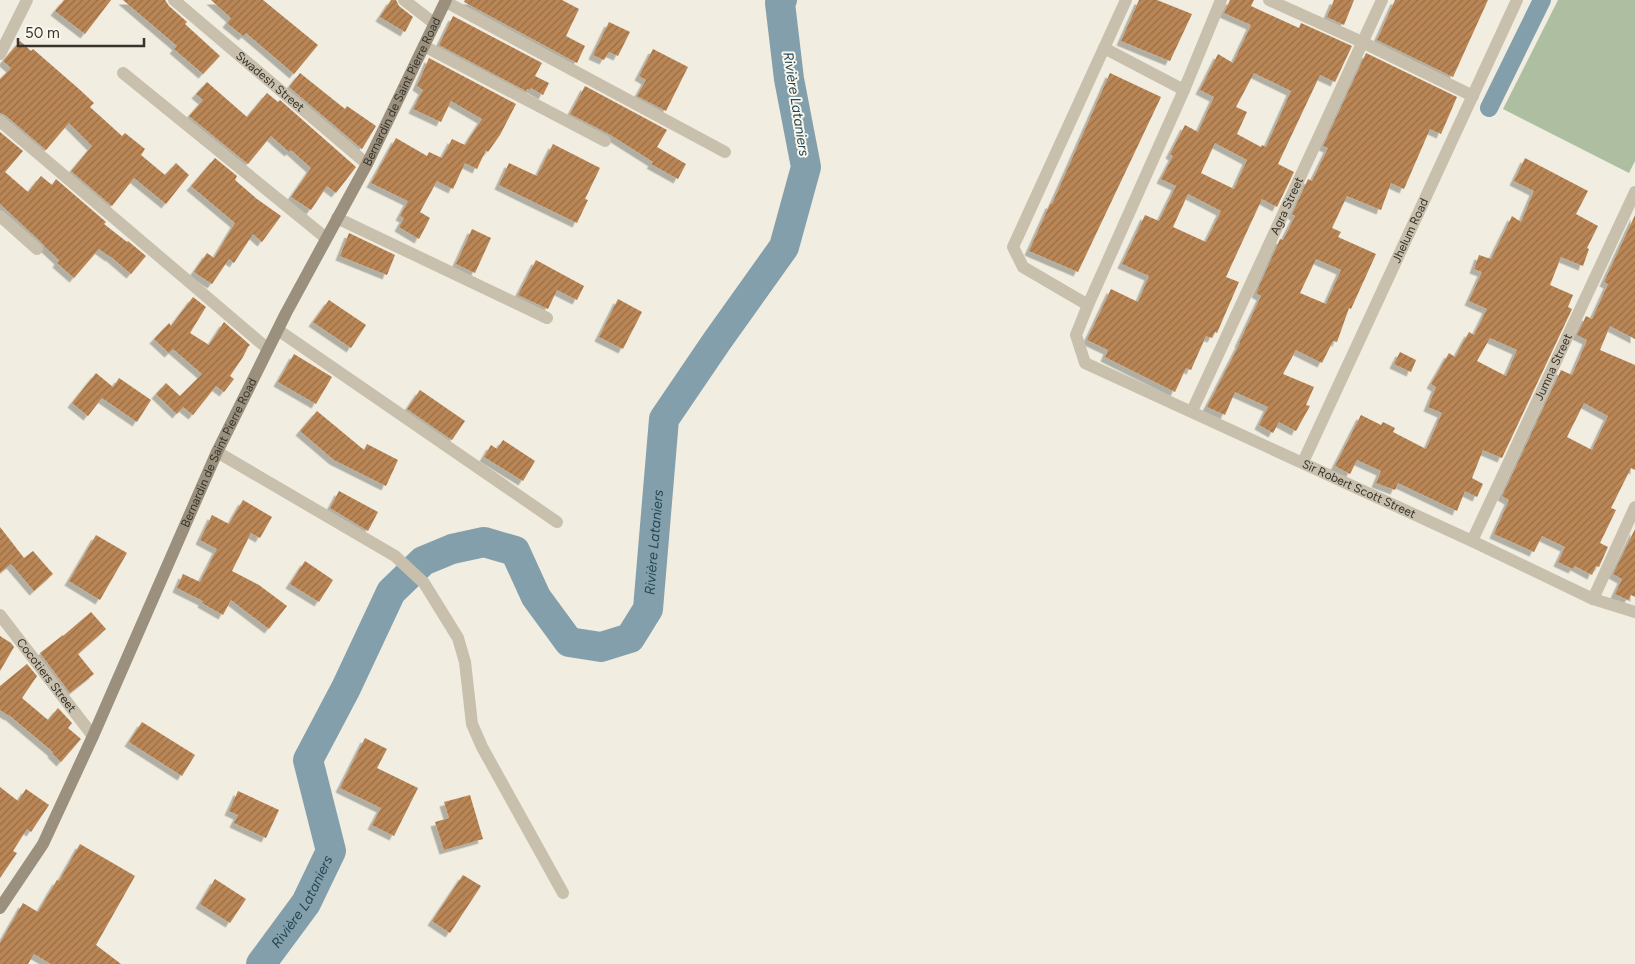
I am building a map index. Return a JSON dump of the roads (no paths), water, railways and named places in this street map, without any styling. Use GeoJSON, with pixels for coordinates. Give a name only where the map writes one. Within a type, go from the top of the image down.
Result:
{"type":"FeatureCollection","features":[{"type":"Feature","properties":{"kind":"main road","name":"Bernardin de Saint Pierre Road"},"geometry":{"type":"LineString","coordinates":[[0,908],[43,844],[93,736],[217,452],[268,349],[367,164],[446,1]]}},
{"type":"Feature","properties":{"kind":"street"},"geometry":{"type":"LineString","coordinates":[[0,54],[27,0]]}},
{"type":"Feature","properties":{"kind":"street","name":"Swadesh Street"},"geometry":{"type":"LineString","coordinates":[[174,0],[367,164]]}},
{"type":"Feature","properties":{"kind":"street"},"geometry":{"type":"LineString","coordinates":[[404,0],[435,24]]}},
{"type":"Feature","properties":{"kind":"street"},"geometry":{"type":"LineString","coordinates":[[1126,0],[1013,247],[1024,267],[1088,305],[1184,90],[1220,0]]}},
{"type":"Feature","properties":{"kind":"street"},"geometry":{"type":"LineString","coordinates":[[1269,0],[1362,42],[1473,96]]}},
{"type":"Feature","properties":{"kind":"street","name":"Agra Street"},"geometry":{"type":"LineString","coordinates":[[1192,411],[1382,0]]}},
{"type":"Feature","properties":{"kind":"street","name":"Jhelum Road"},"geometry":{"type":"LineString","coordinates":[[1303,462],[1517,0]]}},
{"type":"Feature","properties":{"kind":"street"},"geometry":{"type":"LineString","coordinates":[[446,1],[725,152]]}},
{"type":"Feature","properties":{"kind":"street"},"geometry":{"type":"LineString","coordinates":[[424,46],[606,141]]}},
{"type":"Feature","properties":{"kind":"street"},"geometry":{"type":"LineString","coordinates":[[1104,48],[1184,90]]}},
{"type":"Feature","properties":{"kind":"street"},"geometry":{"type":"LineString","coordinates":[[123,73],[326,238]]}},
{"type":"Feature","properties":{"kind":"street"},"geometry":{"type":"LineString","coordinates":[[0,121],[268,349]]}},
{"type":"Feature","properties":{"kind":"street","name":"Jumna Street"},"geometry":{"type":"LineString","coordinates":[[1472,540],[1635,192]]}},
{"type":"Feature","properties":{"kind":"street"},"geometry":{"type":"LineString","coordinates":[[0,216],[37,249]]}},
{"type":"Feature","properties":{"kind":"street"},"geometry":{"type":"LineString","coordinates":[[337,218],[547,318]]}},
{"type":"Feature","properties":{"kind":"street","name":"Sir Robert Scott Street"},"geometry":{"type":"LineString","coordinates":[[1088,305],[1076,336],[1085,363],[1472,540],[1593,599],[1635,612]]}},
{"type":"Feature","properties":{"kind":"street"},"geometry":{"type":"LineString","coordinates":[[278,330],[557,522]]}},
{"type":"Feature","properties":{"kind":"street"},"geometry":{"type":"LineString","coordinates":[[217,452],[395,556],[424,583],[458,638],[465,662],[472,724],[482,748],[563,893]]}},
{"type":"Feature","properties":{"kind":"street"},"geometry":{"type":"LineString","coordinates":[[1593,599],[1635,507]]}},
{"type":"Feature","properties":{"kind":"street","name":"Cocotiers Street"},"geometry":{"type":"LineString","coordinates":[[0,615],[93,736]]}},
{"type":"Feature","properties":{"kind":"waterway","name":"Rivière Lataniers"},"geometry":{"type":"LineString","coordinates":[[261,964],[306,903],[331,851],[308,760],[346,688],[391,592],[423,561],[452,549],[484,542],[515,551],[536,597],[569,642],[601,647],[630,638],[648,609],[664,419],[784,247],[806,167],[789,79],[780,3],[782,0]]}},
{"type":"Feature","properties":{"kind":"waterway"},"geometry":{"type":"LineString","coordinates":[[1489,108],[1542,0]]}}]}
